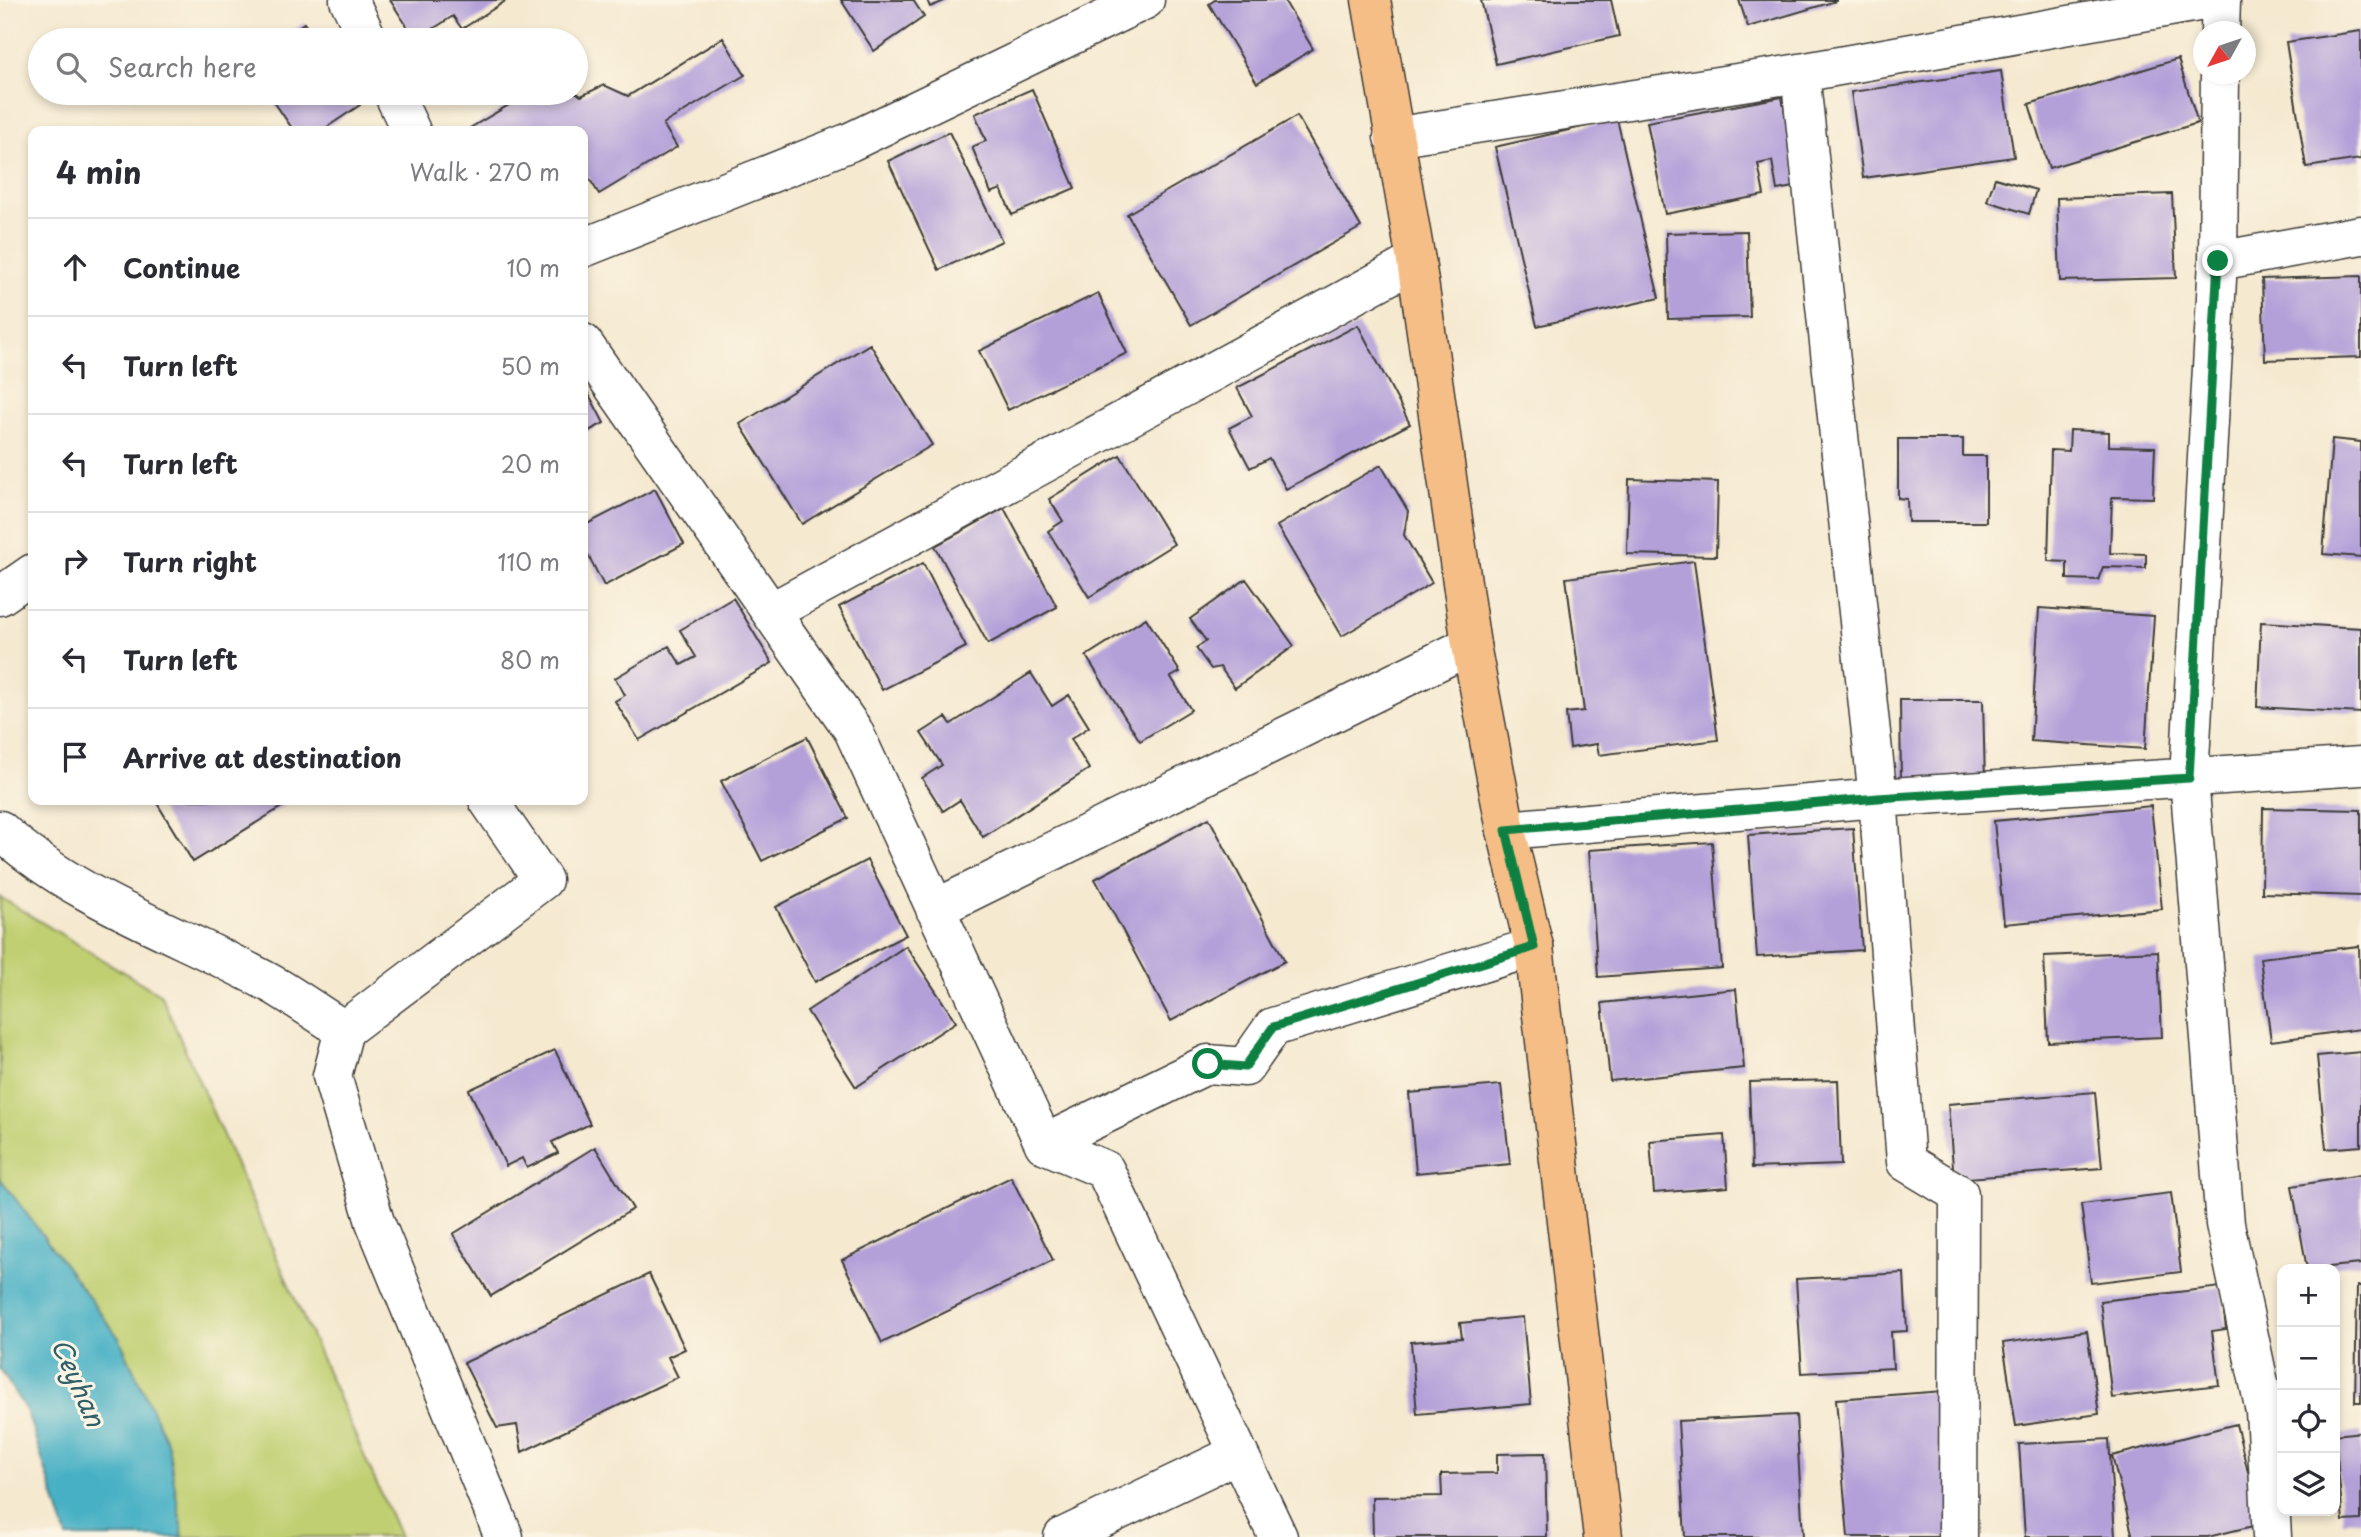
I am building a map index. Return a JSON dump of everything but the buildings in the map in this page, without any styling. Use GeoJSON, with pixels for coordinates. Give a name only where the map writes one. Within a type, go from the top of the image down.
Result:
{"type":"FeatureCollection","features":[{"type":"Feature","properties":{"kind":"main road"},"geometry":{"type":"LineString","coordinates":[[1371,0],[1416,261],[1471,645],[1506,830],[1534,947],[1603,1537]]}},
{"type":"Feature","properties":{"kind":"street"},"geometry":{"type":"LineString","coordinates":[[349,0],[362,28]]}},
{"type":"Feature","properties":{"kind":"street"},"geometry":{"type":"LineString","coordinates":[[588,246],[850,142],[1146,0]]}},
{"type":"Feature","properties":{"kind":"street"},"geometry":{"type":"LineString","coordinates":[[1393,137],[1800,73],[2209,0]]}},
{"type":"Feature","properties":{"kind":"street"},"geometry":{"type":"LineString","coordinates":[[2220,21],[2221,0]]}},
{"type":"Feature","properties":{"kind":"street"},"geometry":{"type":"LineString","coordinates":[[1800,73],[1878,798],[1906,1162],[1959,1194],[1958,1537]]}},
{"type":"Feature","properties":{"kind":"street"},"geometry":{"type":"LineString","coordinates":[[2220,84],[2218,261],[2189,778],[2224,1224],[2264,1411],[2272,1537]]}},
{"type":"Feature","properties":{"kind":"street"},"geometry":{"type":"LineString","coordinates":[[399,105],[409,126]]}},
{"type":"Feature","properties":{"kind":"street"},"geometry":{"type":"LineString","coordinates":[[2218,261],[2361,235]]}},
{"type":"Feature","properties":{"kind":"street"},"geometry":{"type":"LineString","coordinates":[[771,612],[1416,261]]}},
{"type":"Feature","properties":{"kind":"street"},"geometry":{"type":"LineString","coordinates":[[588,350],[853,730],[1044,1144],[1105,1170],[1278,1537]]}},
{"type":"Feature","properties":{"kind":"street"},"geometry":{"type":"LineString","coordinates":[[0,596],[28,576]]}},
{"type":"Feature","properties":{"kind":"street"},"geometry":{"type":"LineString","coordinates":[[935,909],[1471,645]]}},
{"type":"Feature","properties":{"kind":"street"},"geometry":{"type":"LineString","coordinates":[[1506,830],[1878,798],[2361,766]]}},
{"type":"Feature","properties":{"kind":"street"},"geometry":{"type":"LineString","coordinates":[[491,805],[543,880],[344,1030],[332,1076],[375,1222],[504,1537]]}},
{"type":"Feature","properties":{"kind":"street"},"geometry":{"type":"LineString","coordinates":[[0,830],[33,860],[188,945],[275,987],[344,1030]]}},
{"type":"Feature","properties":{"kind":"street"},"geometry":{"type":"LineString","coordinates":[[1044,1144],[1208,1064],[1245,1067],[1273,1027],[1534,947]]}},
{"type":"Feature","properties":{"kind":"street"},"geometry":{"type":"LineString","coordinates":[[1063,1537],[1237,1454]]}},
{"type":"Feature","properties":{"kind":"green space"},"geometry":{"type":"Polygon","coordinates":[[[0,897],[161,995],[400,1537],[183,1537],[168,1445],[119,1338],[0,1178],[0,897]]]}},
{"type":"Feature","properties":{"kind":"water","name":"Ceyhan"},"geometry":{"type":"Polygon","coordinates":[[[0,1178],[119,1338],[168,1445],[183,1537],[67,1537],[27,1412],[0,1369],[0,1178]]]}},
{"type":"Feature","properties":{"kind":"route"},"geometry":{"type":"LineString","coordinates":[[1208,1064],[1245,1067],[1273,1027],[1534,947],[1506,830],[1878,798],[2189,778],[2218,261]]}}]}
